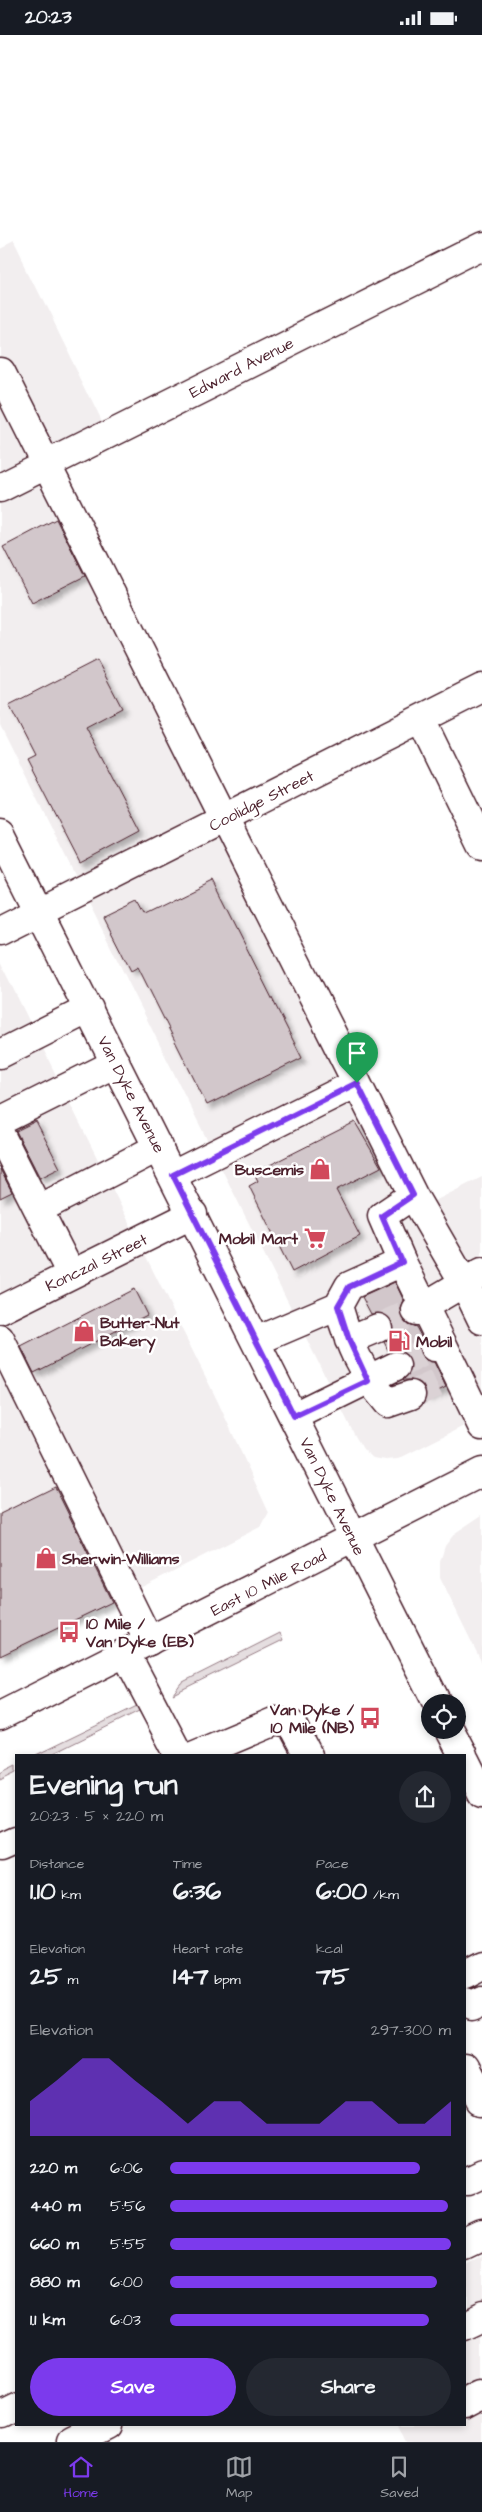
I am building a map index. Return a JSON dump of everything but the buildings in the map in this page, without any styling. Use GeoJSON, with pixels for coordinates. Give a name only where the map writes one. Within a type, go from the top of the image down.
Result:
{"type":"FeatureCollection","features":[{"type":"Feature","properties":{"kind":"main road","name":"Edward Avenue"},"geometry":{"type":"LineString","coordinates":[[0,488],[482,247]]}},
{"type":"Feature","properties":{"kind":"main road"},"geometry":{"type":"LineString","coordinates":[[0,371],[413,1195],[473,1278],[482,1320]]}},
{"type":"Feature","properties":{"kind":"main road","name":"Coolidge Street"},"geometry":{"type":"LineString","coordinates":[[0,931],[482,688]]}},
{"type":"Feature","properties":{"kind":"main road"},"geometry":{"type":"LineString","coordinates":[[421,720],[482,845]]}},
{"type":"Feature","properties":{"kind":"main road","name":"Van Dyke Avenue"},"geometry":{"type":"LineString","coordinates":[[0,834],[193,1214],[432,1694]]}},
{"type":"Feature","properties":{"kind":"main road"},"geometry":{"type":"LineString","coordinates":[[0,1054],[89,1009]]}},
{"type":"Feature","properties":{"kind":"main road"},"geometry":{"type":"LineString","coordinates":[[0,1121],[116,1063]]}},
{"type":"Feature","properties":{"kind":"main road"},"geometry":{"type":"LineString","coordinates":[[173,1175],[357,1083]]}},
{"type":"Feature","properties":{"kind":"main road"},"geometry":{"type":"LineString","coordinates":[[0,1134],[71,1274]]}},
{"type":"Feature","properties":{"kind":"main road"},"geometry":{"type":"LineString","coordinates":[[39,1209],[159,1147]]}},
{"type":"Feature","properties":{"kind":"main road"},"geometry":{"type":"LineString","coordinates":[[413,1195],[382,1216],[420,1308],[453,1375],[482,1426]]}},
{"type":"Feature","properties":{"kind":"main road","name":"Konczal Street"},"geometry":{"type":"LineString","coordinates":[[0,1310],[193,1214]]}},
{"type":"Feature","properties":{"kind":"main road"},"geometry":{"type":"LineString","coordinates":[[256,1341],[338,1306],[349,1287],[402,1262]]}},
{"type":"Feature","properties":{"kind":"main road"},"geometry":{"type":"LineString","coordinates":[[420,1308],[473,1278]]}},
{"type":"Feature","properties":{"kind":"main road"},"geometry":{"type":"LineString","coordinates":[[338,1306],[349,1340],[368,1381],[388,1403],[411,1395]]}},
{"type":"Feature","properties":{"kind":"main road"},"geometry":{"type":"LineString","coordinates":[[349,1340],[378,1328]]}},
{"type":"Feature","properties":{"kind":"main road"},"geometry":{"type":"LineString","coordinates":[[0,1339],[137,1647],[179,1754]]}},
{"type":"Feature","properties":{"kind":"main road"},"geometry":{"type":"LineString","coordinates":[[294,1416],[396,1366]]}},
{"type":"Feature","properties":{"kind":"main road","name":"East 10 Mile Road"},"geometry":{"type":"LineString","coordinates":[[0,1716],[354,1539],[482,1472]]}},
{"type":"Feature","properties":{"kind":"main road"},"geometry":{"type":"LineString","coordinates":[[197,1754],[276,1721],[292,1725],[307,1754]]}},
{"type":"Feature","properties":{"kind":"main road"},"geometry":{"type":"LineString","coordinates":[[454,1739],[462,1754]]}},
{"type":"Feature","properties":{"kind":"main road"},"geometry":{"type":"LineString","coordinates":[[466,1762],[482,1794]]}},
{"type":"Feature","properties":{"kind":"main road"},"geometry":{"type":"LineString","coordinates":[[0,1848],[15,1841]]}},
{"type":"Feature","properties":{"kind":"main road"},"geometry":{"type":"LineString","coordinates":[[466,1973],[482,1965]]}},
{"type":"Feature","properties":{"kind":"main road"},"geometry":{"type":"LineString","coordinates":[[466,2002],[471,2005],[482,2000]]}},
{"type":"Feature","properties":{"kind":"main road"},"geometry":{"type":"LineString","coordinates":[[466,2070],[482,2101]]}},
{"type":"Feature","properties":{"kind":"main road"},"geometry":{"type":"LineString","coordinates":[[466,2115],[482,2107]]}},
{"type":"Feature","properties":{"kind":"main road"},"geometry":{"type":"LineString","coordinates":[[466,2182],[482,2174]]}},
{"type":"Feature","properties":{"kind":"main road"},"geometry":{"type":"LineString","coordinates":[[466,2244],[482,2236]]}},
{"type":"Feature","properties":{"kind":"main road"},"geometry":{"type":"LineString","coordinates":[[466,2325],[482,2317]]}},
{"type":"Feature","properties":{"kind":"main road"},"geometry":{"type":"LineString","coordinates":[[466,2403],[482,2395]]}},
{"type":"Feature","properties":{"kind":"main road"},"geometry":{"type":"LineString","coordinates":[[0,2412],[15,2404]]}},
{"type":"Feature","properties":{"kind":"main road"},"geometry":{"type":"LineString","coordinates":[[72,2442],[104,2426]]}},
{"type":"Feature","properties":{"kind":"shaded area"},"geometry":{"type":"Polygon","coordinates":[[[14,243],[102,422],[33,458],[411,1213],[482,1177],[482,1417],[398,1459],[373,1458],[363,1449],[354,1434],[0,725],[0,250],[14,243]]]}},
{"type":"Feature","properties":{"kind":"shaded area"},"geometry":{"type":"Polygon","coordinates":[[[0,962],[218,1402],[269,1513],[262,1526],[0,1659],[0,1352],[16,1344],[0,1312],[0,962]]]}},
{"type":"Feature","properties":{"kind":"shaded area"},"geometry":{"type":"Polygon","coordinates":[[[482,1515],[482,1663],[440,1578],[440,1562],[445,1546],[455,1533],[482,1515]]]}},
{"type":"Feature","properties":{"kind":"shaded area"},"geometry":{"type":"Polygon","coordinates":[[[280,1633],[283,1640],[173,1694],[181,1683],[280,1633]]]}},
{"type":"Feature","properties":{"kind":"shaded area"},"geometry":{"type":"Polygon","coordinates":[[[137,1706],[143,1709],[52,1754],[38,1754],[137,1706]]]}},
{"type":"Feature","properties":{"kind":"shaded area"},"geometry":{"type":"Polygon","coordinates":[[[15,1766],[15,1772],[0,1780],[0,1773],[15,1766]]]}},
{"type":"Feature","properties":{"kind":"shaded area"},"geometry":{"type":"Polygon","coordinates":[[[482,2255],[482,2442],[406,2442],[398,2426],[466,2426],[466,2263],[482,2255]]]}},
{"type":"Feature","properties":{"kind":"tunnel"},"geometry":{"type":"LineString","coordinates":[[378,1328],[416,1311]]}},
{"type":"Feature","properties":{"kind":"tunnel"},"geometry":{"type":"LineString","coordinates":[[396,1366],[434,1347]]}},
{"type":"Feature","properties":{"kind":"tunnel"},"geometry":{"type":"LineString","coordinates":[[411,1395],[449,1378]]}},
{"type":"Feature","properties":{"kind":"place","name":"Buscemis"},"geometry":{"type":"Point","coordinates":[320,1169]}},
{"type":"Feature","properties":{"kind":"place","name":"Mobil Mart"},"geometry":{"type":"Point","coordinates":[315,1238]}},
{"type":"Feature","properties":{"kind":"place","name":"Butter-Nut Bakery"},"geometry":{"type":"Point","coordinates":[84,1331]}},
{"type":"Feature","properties":{"kind":"place","name":"Mobil"},"geometry":{"type":"Point","coordinates":[399,1341]}},
{"type":"Feature","properties":{"kind":"place","name":"Sherwin-Williams"},"geometry":{"type":"Point","coordinates":[46,1558]}},
{"type":"Feature","properties":{"kind":"place","name":"10 Mile / Van Dyke (EB)"},"geometry":{"type":"Point","coordinates":[69,1632]}},
{"type":"Feature","properties":{"kind":"place","name":"Van Dyke / 10 Mile (NB)"},"geometry":{"type":"Point","coordinates":[370,1718]}},
{"type":"Feature","properties":{"kind":"route"},"geometry":{"type":"LineString","coordinates":[[357,1083],[413,1195],[382,1216],[402,1262],[349,1287],[338,1306],[349,1340],[368,1381],[294,1416],[173,1175],[357,1083]]}}]}
